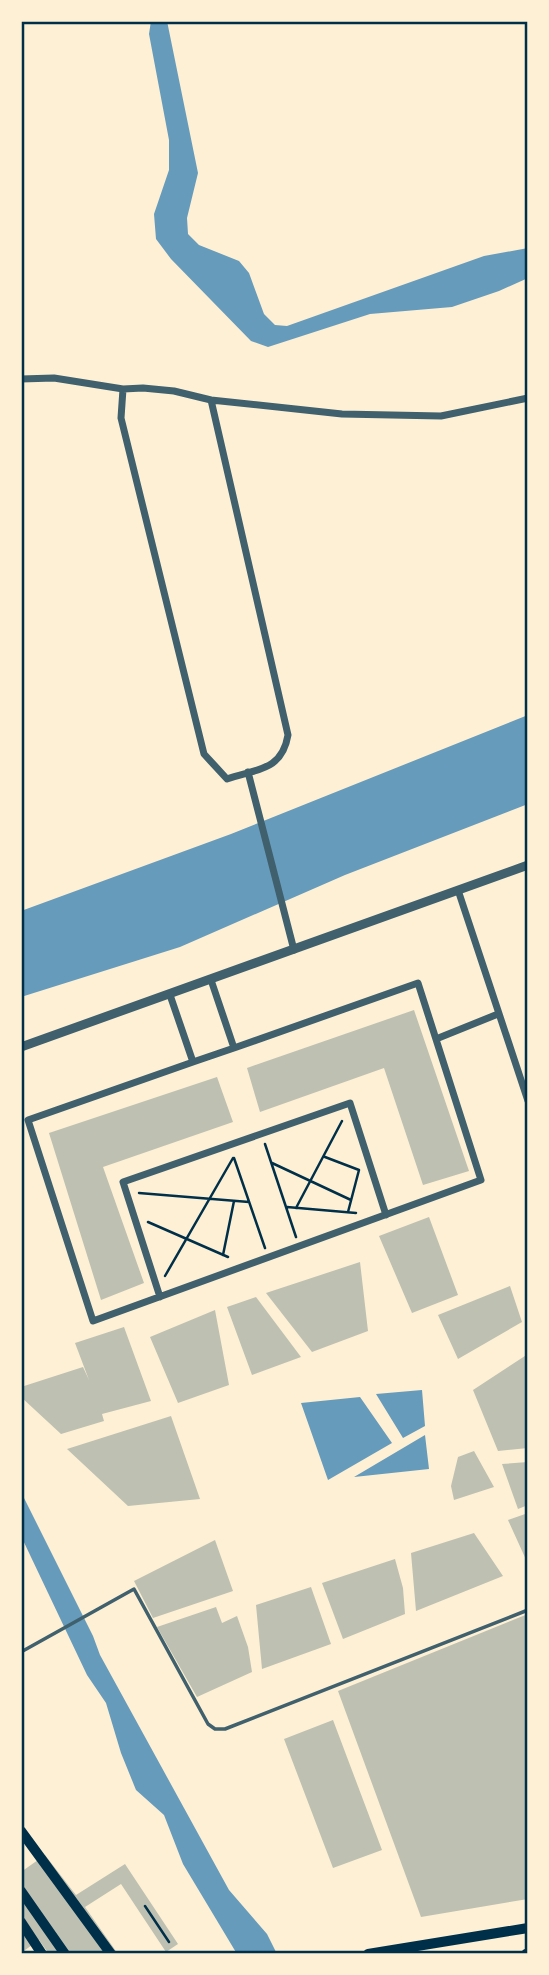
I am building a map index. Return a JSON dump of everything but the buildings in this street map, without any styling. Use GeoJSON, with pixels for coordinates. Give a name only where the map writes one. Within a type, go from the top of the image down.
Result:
{"type":"FeatureCollection","features":[{"type":"Feature","properties":{"kind":"main road"},"geometry":{"type":"LineString","coordinates":[[21,1831],[111,1954]]}},
{"type":"Feature","properties":{"kind":"main road"},"geometry":{"type":"LineString","coordinates":[[21,1891],[65,1954]]}},
{"type":"Feature","properties":{"kind":"main road"},"geometry":{"type":"LineString","coordinates":[[21,1922],[42,1954]]}},
{"type":"Feature","properties":{"kind":"main road"},"geometry":{"type":"LineString","coordinates":[[368,1954],[528,1928]]}},
{"type":"Feature","properties":{"kind":"street"},"geometry":{"type":"LineString","coordinates":[[21,379],[54,378],[123,389],[174,391],[211,400],[342,414],[441,416],[528,398]]}},
{"type":"Feature","properties":{"kind":"street"},"geometry":{"type":"LineString","coordinates":[[123,389],[121,418],[204,754],[227,779],[270,767],[285,751],[288,736],[211,400]]}},
{"type":"Feature","properties":{"kind":"street"},"geometry":{"type":"LineString","coordinates":[[248,772],[294,950]]}},
{"type":"Feature","properties":{"kind":"street"},"geometry":{"type":"LineString","coordinates":[[21,1047],[528,865]]}},
{"type":"Feature","properties":{"kind":"street"},"geometry":{"type":"LineString","coordinates":[[458,890],[528,1101]]}},
{"type":"Feature","properties":{"kind":"street"},"geometry":{"type":"LineString","coordinates":[[211,980],[234,1048]]}},
{"type":"Feature","properties":{"kind":"street"},"geometry":{"type":"LineString","coordinates":[[418,983],[481,1180],[93,1321],[28,1120],[234,1048],[418,983]]}},
{"type":"Feature","properties":{"kind":"street"},"geometry":{"type":"LineString","coordinates":[[170,995],[194,1062]]}},
{"type":"Feature","properties":{"kind":"street"},"geometry":{"type":"LineString","coordinates":[[436,1040],[498,1014]]}},
{"type":"Feature","properties":{"kind":"street"},"geometry":{"type":"LineString","coordinates":[[160,1297],[123,1182],[350,1103],[386,1214]]}},
{"type":"Feature","properties":{"kind":"lane"},"geometry":{"type":"LineString","coordinates":[[21,1652],[134,1589],[208,1724],[215,1729],[225,1729],[528,1610]]}},
{"type":"Feature","properties":{"kind":"path"},"geometry":{"type":"LineString","coordinates":[[296,1208],[342,1121]]}},
{"type":"Feature","properties":{"kind":"path"},"geometry":{"type":"LineString","coordinates":[[262,1134],[300,1246]]}},
{"type":"Feature","properties":{"kind":"path"},"geometry":{"type":"LineString","coordinates":[[229,1145],[269,1257]]}},
{"type":"Feature","properties":{"kind":"path"},"geometry":{"type":"LineString","coordinates":[[323,1157],[359,1170],[348,1212]]}},
{"type":"Feature","properties":{"kind":"path"},"geometry":{"type":"LineString","coordinates":[[165,1276],[233,1158]]}},
{"type":"Feature","properties":{"kind":"path"},"geometry":{"type":"LineString","coordinates":[[271,1163],[351,1200]]}},
{"type":"Feature","properties":{"kind":"path"},"geometry":{"type":"LineString","coordinates":[[139,1193],[249,1202]]}},
{"type":"Feature","properties":{"kind":"path"},"geometry":{"type":"LineString","coordinates":[[223,1255],[234,1201]]}},
{"type":"Feature","properties":{"kind":"path"},"geometry":{"type":"LineString","coordinates":[[286,1207],[356,1213]]}},
{"type":"Feature","properties":{"kind":"path"},"geometry":{"type":"LineString","coordinates":[[148,1222],[228,1257]]}},
{"type":"Feature","properties":{"kind":"path"},"geometry":{"type":"LineString","coordinates":[[145,1906],[169,1942]]}},
{"type":"Feature","properties":{"kind":"water"},"geometry":{"type":"Polygon","coordinates":[[[151,21],[167,21],[198,173],[187,218],[188,234],[199,245],[239,261],[249,273],[264,314],[275,325],[287,326],[484,256],[528,248],[528,278],[452,307],[370,314],[268,347],[251,341],[171,259],[156,239],[154,214],[169,170],[169,140],[149,34],[151,21]]]}},
{"type":"Feature","properties":{"kind":"water"},"geometry":{"type":"Polygon","coordinates":[[[528,715],[528,804],[345,875],[180,947],[21,997],[21,911],[231,834],[528,715]]]}},
{"type":"Feature","properties":{"kind":"water"},"geometry":{"type":"Polygon","coordinates":[[[422,1390],[425,1426],[403,1438],[376,1394],[422,1390]]]}},
{"type":"Feature","properties":{"kind":"water"},"geometry":{"type":"Polygon","coordinates":[[[360,1397],[392,1443],[328,1480],[301,1403],[360,1397]]]}},
{"type":"Feature","properties":{"kind":"water"},"geometry":{"type":"Polygon","coordinates":[[[425,1435],[429,1469],[354,1477],[425,1435]]]}},
{"type":"Feature","properties":{"kind":"water"},"geometry":{"type":"Polygon","coordinates":[[[21,1492],[100,1655],[229,1890],[267,1934],[277,1954],[237,1954],[183,1864],[164,1815],[136,1790],[121,1753],[106,1703],[87,1675],[21,1536],[21,1492]]]}}]}
